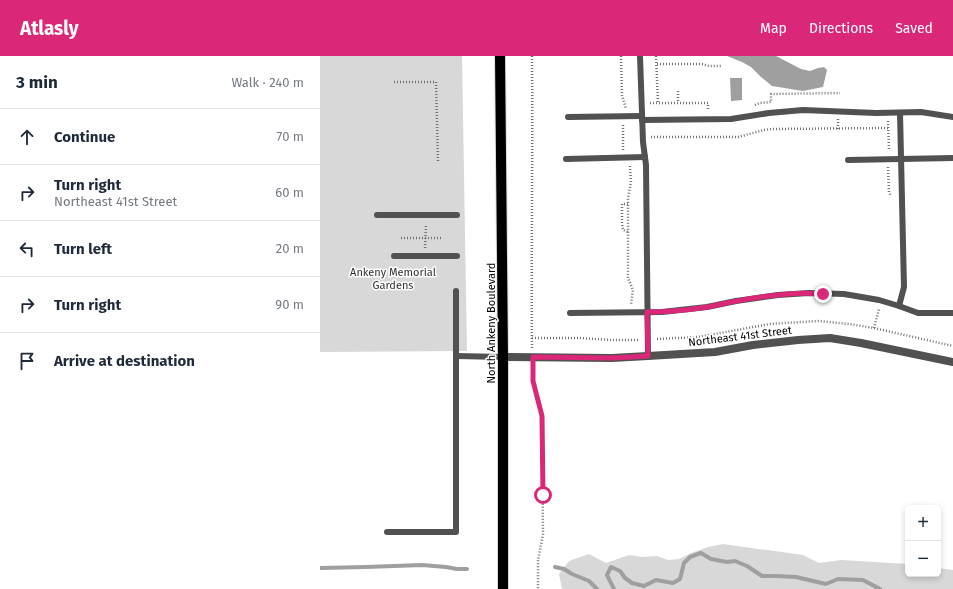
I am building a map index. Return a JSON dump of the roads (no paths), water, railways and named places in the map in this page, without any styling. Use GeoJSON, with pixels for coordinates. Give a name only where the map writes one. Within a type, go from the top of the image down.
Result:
{"type":"FeatureCollection","features":[{"type":"Feature","properties":{"kind":"main road","name":"North Ankeny Boulevard"},"geometry":{"type":"LineString","coordinates":[[500,56],[503,357],[503,589]]}},
{"type":"Feature","properties":{"kind":"street","name":"Northeast 41st Street"},"geometry":{"type":"LineString","coordinates":[[503,357],[612,358],[648,356],[715,352],[753,345],[830,338],[953,362]]}},
{"type":"Feature","properties":{"kind":"lane"},"geometry":{"type":"LineString","coordinates":[[640,56],[642,118],[646,165],[648,356]]}},
{"type":"Feature","properties":{"kind":"lane"},"geometry":{"type":"LineString","coordinates":[[568,117],[625,116],[642,118],[731,120],[769,113],[803,110],[876,113],[921,112],[953,117]]}},
{"type":"Feature","properties":{"kind":"lane"},"geometry":{"type":"LineString","coordinates":[[900,112],[904,287],[900,306]]}},
{"type":"Feature","properties":{"kind":"lane"},"geometry":{"type":"LineString","coordinates":[[566,158],[645,157]]}},
{"type":"Feature","properties":{"kind":"lane"},"geometry":{"type":"LineString","coordinates":[[848,160],[953,158]]}},
{"type":"Feature","properties":{"kind":"lane"},"geometry":{"type":"LineString","coordinates":[[377,215],[456,215]]}},
{"type":"Feature","properties":{"kind":"lane"},"geometry":{"type":"LineString","coordinates":[[394,256],[456,256]]}},
{"type":"Feature","properties":{"kind":"lane"},"geometry":{"type":"LineString","coordinates":[[387,532],[456,532],[456,291]]}},
{"type":"Feature","properties":{"kind":"lane"},"geometry":{"type":"LineString","coordinates":[[570,313],[662,312],[707,307],[778,295],[808,293],[844,294],[881,301],[918,313],[953,313]]}},
{"type":"Feature","properties":{"kind":"lane"},"geometry":{"type":"LineString","coordinates":[[456,356],[503,357]]}},
{"type":"Feature","properties":{"kind":"waterway"},"geometry":{"type":"LineString","coordinates":[[614,589],[607,575],[611,567],[620,571],[625,578],[632,583],[644,586],[656,580],[673,583],[680,579],[684,563],[690,557],[701,553],[711,559],[727,562],[735,561],[747,566],[762,576],[796,577],[826,584],[838,579],[863,580],[880,589]]}},
{"type":"Feature","properties":{"kind":"waterway"},"geometry":{"type":"LineString","coordinates":[[320,568],[422,565],[467,569]]}},
{"type":"Feature","properties":{"kind":"waterway"},"geometry":{"type":"LineString","coordinates":[[555,567],[564,569],[589,581],[597,589]]}},
{"type":"Feature","properties":{"kind":"park label","name":"Ankeny Memorial Gardens"},"geometry":{"type":"Point","coordinates":[393,278]}}]}
